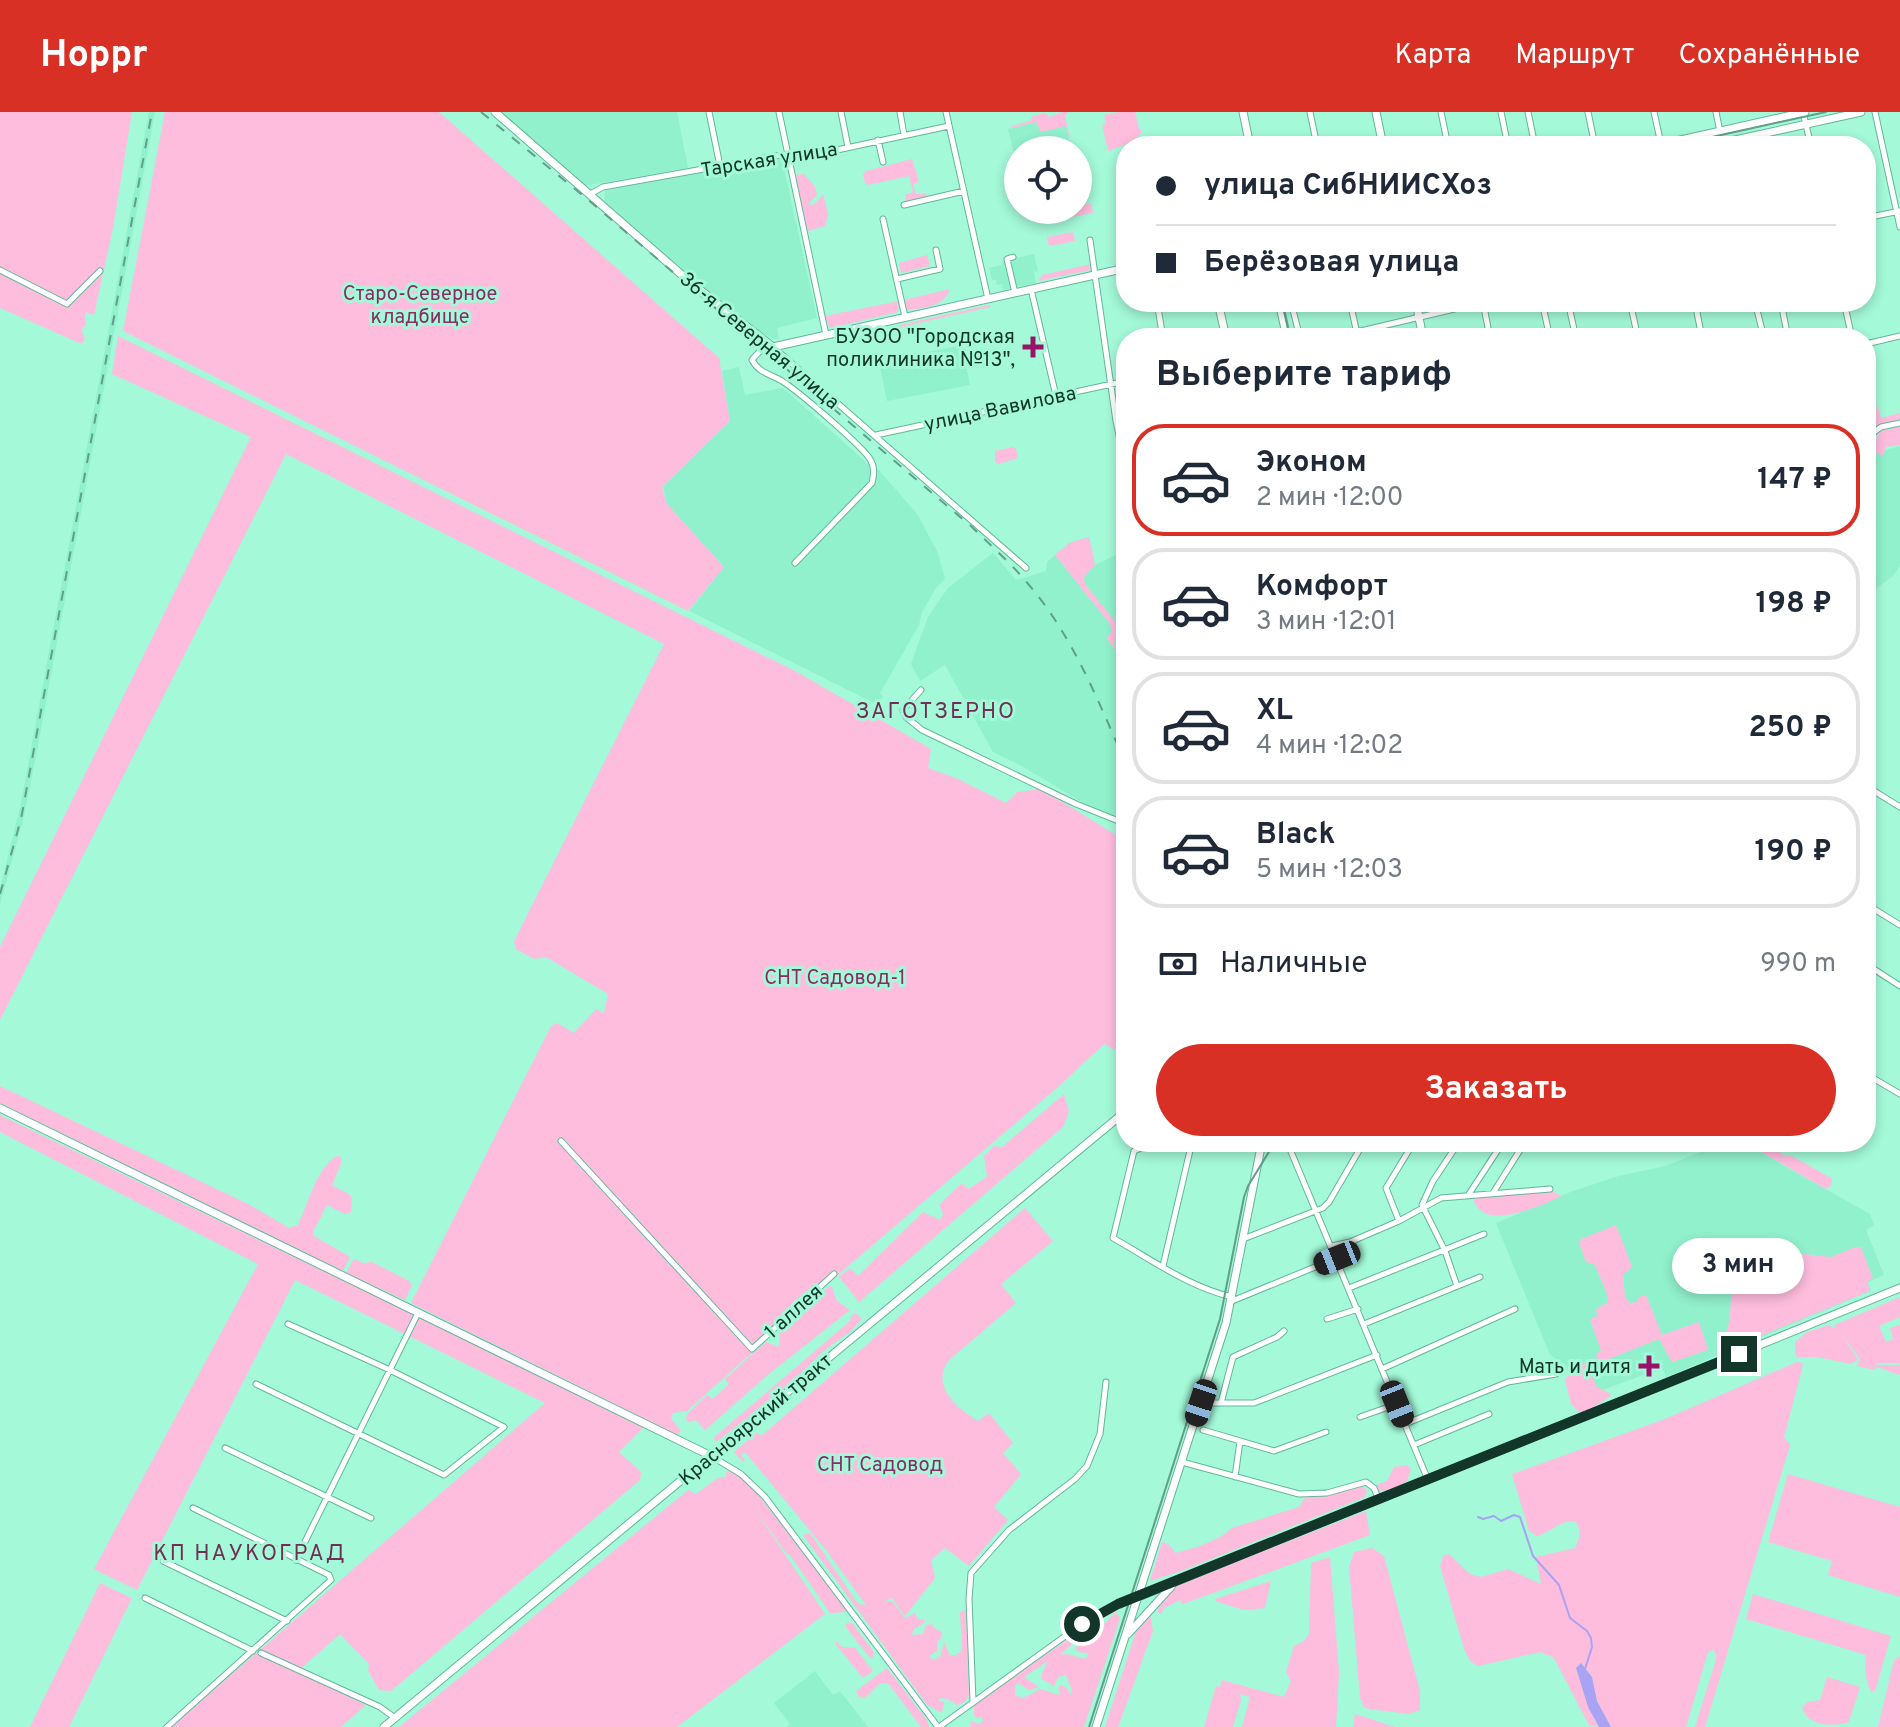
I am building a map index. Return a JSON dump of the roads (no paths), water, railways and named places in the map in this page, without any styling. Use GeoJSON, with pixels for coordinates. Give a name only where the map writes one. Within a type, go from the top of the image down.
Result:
{"type":"FeatureCollection","features":[{"type":"Feature","properties":{"kind":"main road","name":"36-я Северная улица"},"geometry":{"type":"LineString","coordinates":[[495,112],[690,282],[773,347]]}},
{"type":"Feature","properties":{"kind":"main road"},"geometry":{"type":"LineString","coordinates":[[1243,112],[1248,136]]}},
{"type":"Feature","properties":{"kind":"main road"},"geometry":{"type":"LineString","coordinates":[[1376,112],[1381,136]]}},
{"type":"Feature","properties":{"kind":"main road"},"geometry":{"type":"LineString","coordinates":[[1701,136],[1804,112]]}},
{"type":"Feature","properties":{"kind":"main road"},"geometry":{"type":"LineString","coordinates":[[1757,136],[1861,112]]}},
{"type":"Feature","properties":{"kind":"main road"},"geometry":{"type":"LineString","coordinates":[[773,347],[1116,270]]}},
{"type":"Feature","properties":{"kind":"main road"},"geometry":{"type":"LineString","coordinates":[[1418,312],[1421,328]]}},
{"type":"Feature","properties":{"kind":"main road"},"geometry":{"type":"LineString","coordinates":[[0,1108],[711,1456]]}},
{"type":"Feature","properties":{"kind":"main road","name":"Красноярский тракт"},"geometry":{"type":"LineString","coordinates":[[384,1727],[1116,1119]]}},
{"type":"Feature","properties":{"kind":"main road"},"geometry":{"type":"LineString","coordinates":[[1096,1727],[1232,1299],[1260,1152]]}},
{"type":"Feature","properties":{"kind":"main road"},"geometry":{"type":"LineString","coordinates":[[1138,1597],[1900,1288]]}},
{"type":"Feature","properties":{"kind":"main road"},"geometry":{"type":"LineString","coordinates":[[1124,1639],[1176,1582]]}},
{"type":"Feature","properties":{"kind":"street"},"geometry":{"type":"LineString","coordinates":[[709,112],[720,166]]}},
{"type":"Feature","properties":{"kind":"street"},"geometry":{"type":"LineString","coordinates":[[779,112],[826,335]]}},
{"type":"Feature","properties":{"kind":"street"},"geometry":{"type":"LineString","coordinates":[[841,112],[848,147]]}},
{"type":"Feature","properties":{"kind":"street"},"geometry":{"type":"LineString","coordinates":[[900,112],[904,135]]}},
{"type":"Feature","properties":{"kind":"street"},"geometry":{"type":"LineString","coordinates":[[946,112],[988,299]]}},
{"type":"Feature","properties":{"kind":"street"},"geometry":{"type":"LineString","coordinates":[[1310,112],[1315,136]]}},
{"type":"Feature","properties":{"kind":"street"},"geometry":{"type":"LineString","coordinates":[[1441,112],[1446,136]]}},
{"type":"Feature","properties":{"kind":"street"},"geometry":{"type":"LineString","coordinates":[[1501,112],[1506,136]]}},
{"type":"Feature","properties":{"kind":"street"},"geometry":{"type":"LineString","coordinates":[[1528,112],[1533,136]]}},
{"type":"Feature","properties":{"kind":"street"},"geometry":{"type":"LineString","coordinates":[[1588,112],[1593,136]]}},
{"type":"Feature","properties":{"kind":"street"},"geometry":{"type":"LineString","coordinates":[[1654,112],[1657,136]]}},
{"type":"Feature","properties":{"kind":"street"},"geometry":{"type":"LineString","coordinates":[[1716,112],[1720,132]]}},
{"type":"Feature","properties":{"kind":"street"},"geometry":{"type":"LineString","coordinates":[[1804,112],[1809,136]]}},
{"type":"Feature","properties":{"kind":"street"},"geometry":{"type":"LineString","coordinates":[[1875,112],[1900,227]]}},
{"type":"Feature","properties":{"kind":"street","name":"Тарская улица"},"geometry":{"type":"LineString","coordinates":[[590,194],[603,187],[787,154],[809,156],[949,126]]}},
{"type":"Feature","properties":{"kind":"street"},"geometry":{"type":"LineString","coordinates":[[878,140],[883,162]]}},
{"type":"Feature","properties":{"kind":"street"},"geometry":{"type":"LineString","coordinates":[[904,205],[964,191]]}},
{"type":"Feature","properties":{"kind":"street"},"geometry":{"type":"LineString","coordinates":[[1876,216],[1898,211]]}},
{"type":"Feature","properties":{"kind":"street"},"geometry":{"type":"LineString","coordinates":[[883,219],[905,317]]}},
{"type":"Feature","properties":{"kind":"street"},"geometry":{"type":"LineString","coordinates":[[1090,240],[1116,421]]}},
{"type":"Feature","properties":{"kind":"street"},"geometry":{"type":"LineString","coordinates":[[897,279],[940,269],[936,250]]}},
{"type":"Feature","properties":{"kind":"street"},"geometry":{"type":"LineString","coordinates":[[1013,257],[1007,259],[1015,293]]}},
{"type":"Feature","properties":{"kind":"street"},"geometry":{"type":"LineString","coordinates":[[0,270],[67,304],[100,271]]}},
{"type":"Feature","properties":{"kind":"street"},"geometry":{"type":"LineString","coordinates":[[1031,289],[1056,396]]}},
{"type":"Feature","properties":{"kind":"street"},"geometry":{"type":"LineString","coordinates":[[1383,328],[1443,312]]}},
{"type":"Feature","properties":{"kind":"street"},"geometry":{"type":"LineString","coordinates":[[1876,342],[1900,336]]}},
{"type":"Feature","properties":{"kind":"street"},"geometry":{"type":"LineString","coordinates":[[773,347],[761,349],[756,354],[752,360],[756,367],[782,381],[859,447],[871,461],[875,472],[872,483],[795,563]]}},
{"type":"Feature","properties":{"kind":"street","name":"36-я Северная улица"},"geometry":{"type":"LineString","coordinates":[[773,347],[1026,568]]}},
{"type":"Feature","properties":{"kind":"street","name":"улица Вавилова"},"geometry":{"type":"LineString","coordinates":[[875,436],[1116,383]]}},
{"type":"Feature","properties":{"kind":"street"},"geometry":{"type":"LineString","coordinates":[[1876,431],[1900,423]]}},
{"type":"Feature","properties":{"kind":"street"},"geometry":{"type":"LineString","coordinates":[[921,690],[903,710],[906,717],[922,730],[1116,820]]}},
{"type":"Feature","properties":{"kind":"street"},"geometry":{"type":"LineString","coordinates":[[1876,792],[1900,807]]}},
{"type":"Feature","properties":{"kind":"street"},"geometry":{"type":"LineString","coordinates":[[1876,910],[1900,925]]}},
{"type":"Feature","properties":{"kind":"street"},"geometry":{"type":"LineString","coordinates":[[1876,970],[1900,986]]}},
{"type":"Feature","properties":{"kind":"street"},"geometry":{"type":"LineString","coordinates":[[1876,1080],[1900,1094]]}},
{"type":"Feature","properties":{"kind":"street","name":"1 аллея"},"geometry":{"type":"LineString","coordinates":[[561,1141],[752,1349],[834,1274]]}},
{"type":"Feature","properties":{"kind":"street"},"geometry":{"type":"LineString","coordinates":[[1134,1152],[1113,1238],[1212,1293],[1232,1299],[1337,1258]]}},
{"type":"Feature","properties":{"kind":"street"},"geometry":{"type":"LineString","coordinates":[[1163,1266],[1190,1152]]}},
{"type":"Feature","properties":{"kind":"street"},"geometry":{"type":"LineString","coordinates":[[1291,1152],[1428,1480]]}},
{"type":"Feature","properties":{"kind":"street"},"geometry":{"type":"LineString","coordinates":[[1243,1239],[1318,1211],[1329,1202],[1358,1152]]}},
{"type":"Feature","properties":{"kind":"street"},"geometry":{"type":"LineString","coordinates":[[1399,1221],[1386,1188],[1408,1152]]}},
{"type":"Feature","properties":{"kind":"street"},"geometry":{"type":"LineString","coordinates":[[1452,1152],[1433,1181],[1423,1207],[1445,1251],[1457,1286]]}},
{"type":"Feature","properties":{"kind":"street"},"geometry":{"type":"LineString","coordinates":[[1468,1195],[1496,1152]]}},
{"type":"Feature","properties":{"kind":"street"},"geometry":{"type":"LineString","coordinates":[[1492,1193],[1519,1152]]}},
{"type":"Feature","properties":{"kind":"street"},"geometry":{"type":"LineString","coordinates":[[1332,1246],[1350,1242],[1399,1221],[1441,1198],[1550,1189]]}},
{"type":"Feature","properties":{"kind":"street"},"geometry":{"type":"LineString","coordinates":[[1349,1288],[1484,1234]]}},
{"type":"Feature","properties":{"kind":"street"},"geometry":{"type":"LineString","coordinates":[[1364,1324],[1480,1277]]}},
{"type":"Feature","properties":{"kind":"street"},"geometry":{"type":"LineString","coordinates":[[1327,1319],[1358,1309]]}},
{"type":"Feature","properties":{"kind":"street"},"geometry":{"type":"LineString","coordinates":[[1382,1369],[1515,1309]]}},
{"type":"Feature","properties":{"kind":"street"},"geometry":{"type":"LineString","coordinates":[[296,1560],[418,1312]]}},
{"type":"Feature","properties":{"kind":"street"},"geometry":{"type":"LineString","coordinates":[[256,1384],[444,1475],[504,1427],[288,1324]]}},
{"type":"Feature","properties":{"kind":"street"},"geometry":{"type":"LineString","coordinates":[[1221,1403],[1233,1357],[1284,1331]]}},
{"type":"Feature","properties":{"kind":"street"},"geometry":{"type":"LineString","coordinates":[[1201,1403],[1254,1403],[1377,1355]]}},
{"type":"Feature","properties":{"kind":"street"},"geometry":{"type":"LineString","coordinates":[[1405,1424],[1508,1382],[1556,1374]]}},
{"type":"Feature","properties":{"kind":"street"},"geometry":{"type":"LineString","coordinates":[[973,1701],[969,1599],[971,1573],[1009,1530],[1075,1479],[1087,1466],[1100,1434],[1106,1382]]}},
{"type":"Feature","properties":{"kind":"street"},"geometry":{"type":"LineString","coordinates":[[1360,1417],[1397,1404]]}},
{"type":"Feature","properties":{"kind":"street"},"geometry":{"type":"LineString","coordinates":[[1414,1445],[1489,1414]]}},
{"type":"Feature","properties":{"kind":"street"},"geometry":{"type":"LineString","coordinates":[[1203,1430],[1274,1451],[1326,1432]]}},
{"type":"Feature","properties":{"kind":"street"},"geometry":{"type":"LineString","coordinates":[[1235,1477],[1240,1441]]}},
{"type":"Feature","properties":{"kind":"street"},"geometry":{"type":"LineString","coordinates":[[225,1448],[371,1518]]}},
{"type":"Feature","properties":{"kind":"street"},"geometry":{"type":"LineString","coordinates":[[711,1456],[741,1474],[765,1497],[939,1727],[1094,1616],[1138,1597]]}},
{"type":"Feature","properties":{"kind":"street"},"geometry":{"type":"LineString","coordinates":[[1182,1462],[1306,1494],[1335,1491],[1366,1482],[1374,1488],[1379,1500]]}},
{"type":"Feature","properties":{"kind":"street"},"geometry":{"type":"LineString","coordinates":[[167,1727],[331,1580],[329,1575],[193,1508]]}},
{"type":"Feature","properties":{"kind":"street"},"geometry":{"type":"LineString","coordinates":[[163,1561],[287,1621]]}},
{"type":"Feature","properties":{"kind":"street"},"geometry":{"type":"LineString","coordinates":[[145,1598],[253,1651]]}},
{"type":"Feature","properties":{"kind":"street"},"geometry":{"type":"LineString","coordinates":[[261,1653],[380,1707],[395,1718]]}},
{"type":"Feature","properties":{"kind":"waterway"},"geometry":{"type":"LineString","coordinates":[[1478,1517],[1494,1516],[1501,1521],[1514,1515],[1520,1517],[1533,1556],[1559,1585],[1570,1618],[1591,1638],[1592,1647],[1585,1669]]}},
{"type":"Feature","properties":{"kind":"tram line"},"geometry":{"type":"LineString","coordinates":[[1717,136],[1826,112]]}},
{"type":"Feature","properties":{"kind":"tram line"},"geometry":{"type":"LineString","coordinates":[[1284,312],[1288,328]]}},
{"type":"Feature","properties":{"kind":"tram line"},"geometry":{"type":"LineString","coordinates":[[1089,1727],[1220,1319],[1244,1197],[1269,1152]]}},
{"type":"Feature","properties":{"kind":"railway"},"geometry":{"type":"LineString","coordinates":[[0,894],[21,819],[152,112]]}},
{"type":"Feature","properties":{"kind":"railway"},"geometry":{"type":"LineString","coordinates":[[481,112],[586,198],[1009,562],[1044,603],[1069,643],[1116,741]]}},
{"type":"Feature","properties":{"kind":"place","name":"БУЗОО \"Городская поликлиника №13\","},"geometry":{"type":"Point","coordinates":[1033,347]}},
{"type":"Feature","properties":{"kind":"place","name":"Мать и дитя"},"geometry":{"type":"Point","coordinates":[1649,1366]}},
{"type":"Feature","properties":{"kind":"district","name":"ЗАГОТЗЕРНО"},"geometry":{"type":"Point","coordinates":[936,710]}},
{"type":"Feature","properties":{"kind":"district","name":"КП НАУКОГРАД"},"geometry":{"type":"Point","coordinates":[250,1552]}},
{"type":"Feature","properties":{"kind":"park label","name":"Старо-Северное кладбище"},"geometry":{"type":"Point","coordinates":[420,304]}},
{"type":"Feature","properties":{"kind":"park label","name":"СНТ Садовод-1"},"geometry":{"type":"Point","coordinates":[835,977]}},
{"type":"Feature","properties":{"kind":"park label","name":"СНТ Садовод"},"geometry":{"type":"Point","coordinates":[880,1464]}}]}
